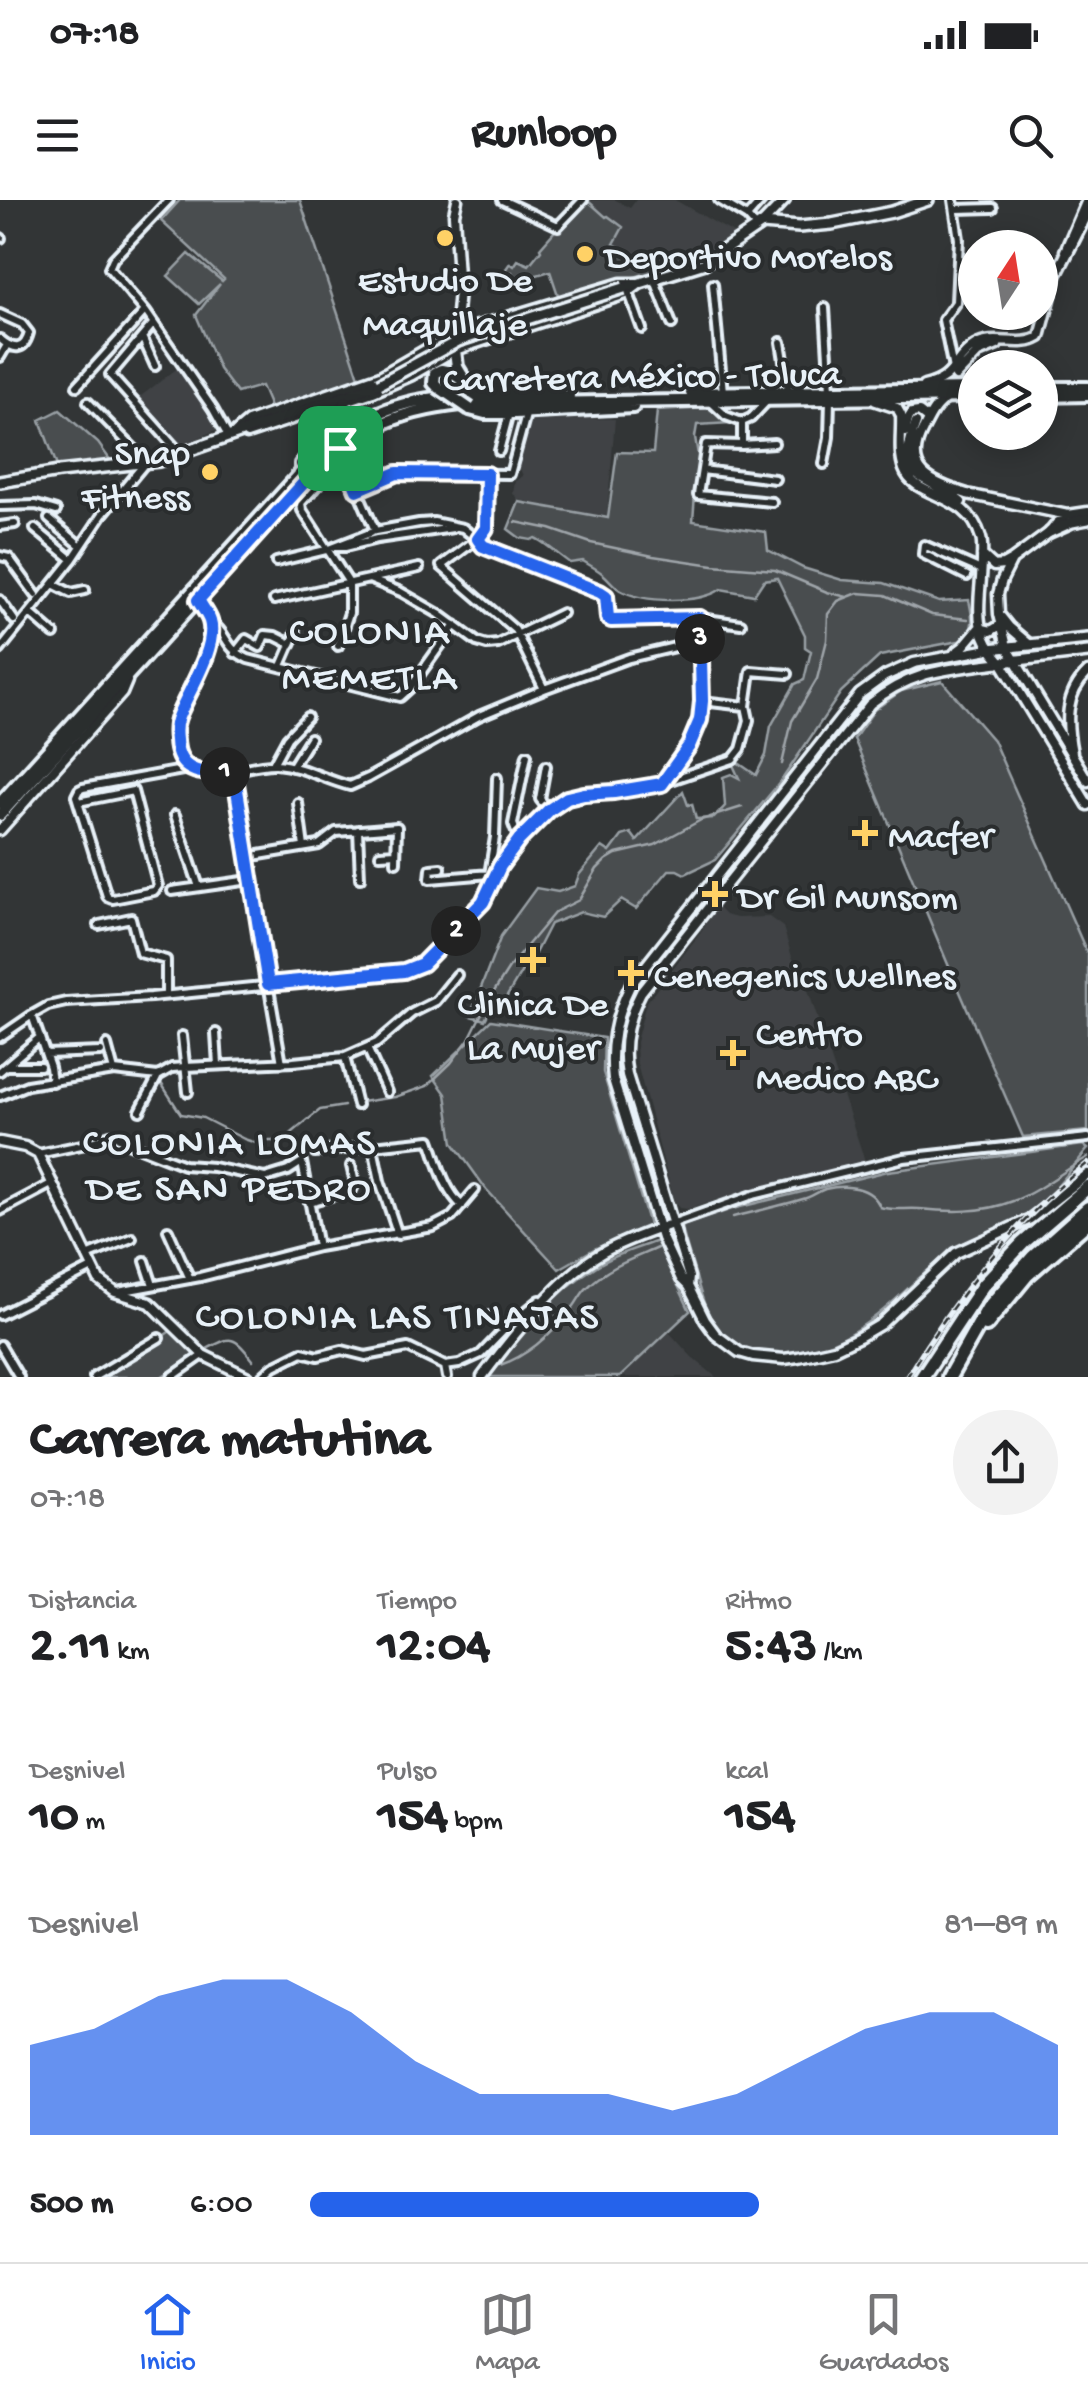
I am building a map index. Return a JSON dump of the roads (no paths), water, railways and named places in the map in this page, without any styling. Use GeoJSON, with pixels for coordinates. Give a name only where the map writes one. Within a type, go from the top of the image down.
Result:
{"type":"FeatureCollection","features":[{"type":"Feature","properties":{"kind":"highway"},"geometry":{"type":"LineString","coordinates":[[922,1377],[983,1285],[1088,1187]]}},
{"type":"Feature","properties":{"kind":"highway"},"geometry":{"type":"LineString","coordinates":[[949,1377],[988,1308],[1034,1256],[1088,1208]]}},
{"type":"Feature","properties":{"kind":"highway"},"geometry":{"type":"LineString","coordinates":[[961,1354],[1027,1275],[1088,1222]]}},
{"type":"Feature","properties":{"kind":"main road"},"geometry":{"type":"LineString","coordinates":[[0,482],[145,463],[181,454],[378,384],[458,342],[705,263],[759,226],[832,224],[928,200]]}},
{"type":"Feature","properties":{"kind":"main road"},"geometry":{"type":"LineString","coordinates":[[1058,270],[1088,212]]}},
{"type":"Feature","properties":{"kind":"main road"},"geometry":{"type":"LineString","coordinates":[[455,350],[457,367],[467,379],[538,388],[566,396]]}},
{"type":"Feature","properties":{"kind":"main road"},"geometry":{"type":"LineString","coordinates":[[552,392],[466,384],[451,372],[441,370],[436,380],[459,404],[485,413],[604,409],[655,405],[667,400]]}},
{"type":"Feature","properties":{"kind":"main road","name":"Carretera México - Toluca"},"geometry":{"type":"LineString","coordinates":[[0,815],[309,477],[372,427],[438,406],[769,399],[958,389]]}},
{"type":"Feature","properties":{"kind":"main road","name":"Carretera México - Toluca"},"geometry":{"type":"LineString","coordinates":[[0,803],[309,464],[369,417],[419,401],[474,395],[789,391],[866,398],[958,397]]}},
{"type":"Feature","properties":{"kind":"main road"},"geometry":{"type":"LineString","coordinates":[[1058,392],[1088,391]]}},
{"type":"Feature","properties":{"kind":"main road"},"geometry":{"type":"LineString","coordinates":[[273,504],[297,468],[333,430],[346,401]]}},
{"type":"Feature","properties":{"kind":"main road"},"geometry":{"type":"LineString","coordinates":[[1050,532],[1088,516]]}},
{"type":"Feature","properties":{"kind":"main road"},"geometry":{"type":"LineString","coordinates":[[989,648],[1088,639]]}},
{"type":"Feature","properties":{"kind":"main road"},"geometry":{"type":"LineString","coordinates":[[1001,662],[1088,652]]}},
{"type":"Feature","properties":{"kind":"street"},"geometry":{"type":"LineString","coordinates":[[169,200],[110,264],[110,272],[145,310],[230,436]]}},
{"type":"Feature","properties":{"kind":"street"},"geometry":{"type":"LineString","coordinates":[[412,375],[436,380],[455,350],[457,200]]}},
{"type":"Feature","properties":{"kind":"street"},"geometry":{"type":"LineString","coordinates":[[502,200],[558,226],[583,200]]}},
{"type":"Feature","properties":{"kind":"street"},"geometry":{"type":"LineString","coordinates":[[720,200],[759,226],[785,200]]}},
{"type":"Feature","properties":{"kind":"street"},"geometry":{"type":"LineString","coordinates":[[747,217],[762,200]]}},
{"type":"Feature","properties":{"kind":"street"},"geometry":{"type":"LineString","coordinates":[[953,200],[960,239],[956,302],[943,320],[954,373]]}},
{"type":"Feature","properties":{"kind":"street"},"geometry":{"type":"LineString","coordinates":[[1058,270],[1086,200]]}},
{"type":"Feature","properties":{"kind":"street"},"geometry":{"type":"LineString","coordinates":[[956,210],[993,208]]}},
{"type":"Feature","properties":{"kind":"street"},"geometry":{"type":"LineString","coordinates":[[654,278],[672,324]]}},
{"type":"Feature","properties":{"kind":"street"},"geometry":{"type":"LineString","coordinates":[[230,436],[248,422],[380,376],[456,334],[621,282],[641,282]]}},
{"type":"Feature","properties":{"kind":"street"},"geometry":{"type":"LineString","coordinates":[[713,284],[724,392]]}},
{"type":"Feature","properties":{"kind":"street"},"geometry":{"type":"LineString","coordinates":[[230,436],[269,428],[374,392],[455,350],[626,291],[642,329]]}},
{"type":"Feature","properties":{"kind":"street"},"geometry":{"type":"LineString","coordinates":[[824,464],[830,438],[825,308]]}},
{"type":"Feature","properties":{"kind":"street"},"geometry":{"type":"LineString","coordinates":[[77,386],[145,310]]}},
{"type":"Feature","properties":{"kind":"street"},"geometry":{"type":"LineString","coordinates":[[0,314],[22,324],[29,333],[20,348],[3,342],[0,357]]}},
{"type":"Feature","properties":{"kind":"street"},"geometry":{"type":"LineString","coordinates":[[508,318],[512,330]]}},
{"type":"Feature","properties":{"kind":"street"},"geometry":{"type":"LineString","coordinates":[[153,324],[110,375],[181,454]]}},
{"type":"Feature","properties":{"kind":"street"},"geometry":{"type":"LineString","coordinates":[[905,390],[936,384],[982,350],[1030,342],[1040,337],[1042,330]]}},
{"type":"Feature","properties":{"kind":"street"},"geometry":{"type":"LineString","coordinates":[[142,337],[155,366]]}},
{"type":"Feature","properties":{"kind":"street"},"geometry":{"type":"LineString","coordinates":[[781,342],[789,391]]}},
{"type":"Feature","properties":{"kind":"street"},"geometry":{"type":"LineString","coordinates":[[949,397],[939,403],[928,419],[914,450],[915,462],[929,477],[967,494],[1088,516]]}},
{"type":"Feature","properties":{"kind":"street"},"geometry":{"type":"LineString","coordinates":[[866,398],[897,408],[901,415],[902,466],[913,482],[966,510]]}},
{"type":"Feature","properties":{"kind":"street"},"geometry":{"type":"LineString","coordinates":[[742,422],[769,399]]}},
{"type":"Feature","properties":{"kind":"street"},"geometry":{"type":"LineString","coordinates":[[709,400],[720,411],[742,422]]}},
{"type":"Feature","properties":{"kind":"street"},"geometry":{"type":"LineString","coordinates":[[0,650],[145,463],[88,402]]}},
{"type":"Feature","properties":{"kind":"street"},"geometry":{"type":"LineString","coordinates":[[901,450],[912,413],[919,412],[928,419]]}},
{"type":"Feature","properties":{"kind":"street"},"geometry":{"type":"LineString","coordinates":[[357,490],[397,473],[507,475],[512,472],[526,416]]}},
{"type":"Feature","properties":{"kind":"street"},"geometry":{"type":"LineString","coordinates":[[499,451],[508,417]]}},
{"type":"Feature","properties":{"kind":"street"},"geometry":{"type":"LineString","coordinates":[[742,422],[742,445]]}},
{"type":"Feature","properties":{"kind":"street"},"geometry":{"type":"LineString","coordinates":[[916,424],[907,452],[909,466],[917,476],[960,500],[981,538],[979,628],[1088,804]]}},
{"type":"Feature","properties":{"kind":"street"},"geometry":{"type":"LineString","coordinates":[[772,502],[698,495],[706,444],[774,443]]}},
{"type":"Feature","properties":{"kind":"street"},"geometry":{"type":"LineString","coordinates":[[338,646],[349,613],[349,583],[300,503],[342,453],[376,535]]}},
{"type":"Feature","properties":{"kind":"street"},"geometry":{"type":"LineString","coordinates":[[702,470],[775,478]]}},
{"type":"Feature","properties":{"kind":"street"},"geometry":{"type":"LineString","coordinates":[[487,474],[486,528],[478,539],[441,566],[518,634],[544,689]]}},
{"type":"Feature","properties":{"kind":"street"},"geometry":{"type":"LineString","coordinates":[[0,506],[36,505],[56,511]]}},
{"type":"Feature","properties":{"kind":"street"},"geometry":{"type":"LineString","coordinates":[[982,554],[994,566],[1012,560],[1068,515]]}},
{"type":"Feature","properties":{"kind":"street"},"geometry":{"type":"LineString","coordinates":[[50,519],[80,544]]}},
{"type":"Feature","properties":{"kind":"street"},"geometry":{"type":"LineString","coordinates":[[276,562],[419,522],[434,522],[467,530],[489,549],[600,592],[606,596],[611,620],[700,618],[742,624]]}},
{"type":"Feature","properties":{"kind":"street"},"geometry":{"type":"LineString","coordinates":[[0,526],[15,524]]}},
{"type":"Feature","properties":{"kind":"street"},"geometry":{"type":"LineString","coordinates":[[35,529],[69,557]]}},
{"type":"Feature","properties":{"kind":"street"},"geometry":{"type":"LineString","coordinates":[[967,576],[923,554],[924,545],[981,570]]}},
{"type":"Feature","properties":{"kind":"street"},"geometry":{"type":"LineString","coordinates":[[0,556],[9,558],[36,595]]}},
{"type":"Feature","properties":{"kind":"street"},"geometry":{"type":"LineString","coordinates":[[1012,560],[998,594],[1007,647],[1088,782],[1082,783],[1080,792]]}},
{"type":"Feature","properties":{"kind":"street"},"geometry":{"type":"LineString","coordinates":[[274,600],[419,568]]}},
{"type":"Feature","properties":{"kind":"street"},"geometry":{"type":"LineString","coordinates":[[369,579],[401,592],[487,645],[498,644],[562,613]]}},
{"type":"Feature","properties":{"kind":"street"},"geometry":{"type":"LineString","coordinates":[[53,584],[71,593],[85,590]]}},
{"type":"Feature","properties":{"kind":"street"},"geometry":{"type":"LineString","coordinates":[[0,600],[14,620]]}},
{"type":"Feature","properties":{"kind":"street"},"geometry":{"type":"LineString","coordinates":[[198,600],[235,653],[394,697],[404,695],[455,625]]}},
{"type":"Feature","properties":{"kind":"street"},"geometry":{"type":"LineString","coordinates":[[30,613],[54,634]]}},
{"type":"Feature","properties":{"kind":"street"},"geometry":{"type":"LineString","coordinates":[[662,784],[689,746],[700,720],[700,618]]}},
{"type":"Feature","properties":{"kind":"street"},"geometry":{"type":"LineString","coordinates":[[979,628],[991,632],[1001,619]]}},
{"type":"Feature","properties":{"kind":"street"},"geometry":{"type":"LineString","coordinates":[[1001,619],[1030,646]]}},
{"type":"Feature","properties":{"kind":"street"},"geometry":{"type":"LineString","coordinates":[[189,769],[179,758],[176,722],[205,659],[211,622]]}},
{"type":"Feature","properties":{"kind":"street"},"geometry":{"type":"LineString","coordinates":[[235,653],[246,638],[260,647],[268,625]]}},
{"type":"Feature","properties":{"kind":"street"},"geometry":{"type":"LineString","coordinates":[[952,654],[964,647],[979,628]]}},
{"type":"Feature","properties":{"kind":"street"},"geometry":{"type":"LineString","coordinates":[[281,667],[296,632]]}},
{"type":"Feature","properties":{"kind":"street"},"geometry":{"type":"LineString","coordinates":[[265,635],[290,644]]}},
{"type":"Feature","properties":{"kind":"street"},"geometry":{"type":"LineString","coordinates":[[78,802],[133,791],[157,889],[108,898],[78,802],[77,792],[189,769],[205,773],[274,764],[316,772],[344,785],[357,784],[479,716],[628,658],[700,641]]}},
{"type":"Feature","properties":{"kind":"street"},"geometry":{"type":"LineString","coordinates":[[989,648],[914,662],[860,694],[638,974],[616,1020],[610,1059],[613,1079],[660,1229],[680,1279],[716,1335],[740,1352],[764,1358],[784,1360],[834,1349],[859,1338],[881,1324],[956,1253],[1030,1219],[1088,1174]]}},
{"type":"Feature","properties":{"kind":"street"},"geometry":{"type":"LineString","coordinates":[[688,1286],[674,1223],[624,1060],[628,1023],[640,992],[870,704],[890,688],[916,676],[1001,662]]}},
{"type":"Feature","properties":{"kind":"street"},"geometry":{"type":"LineString","coordinates":[[441,868],[431,869],[430,878],[492,874],[519,840],[567,798],[662,784],[733,759],[741,749],[749,720],[746,706],[751,671],[788,674]]}},
{"type":"Feature","properties":{"kind":"street"},"geometry":{"type":"LineString","coordinates":[[0,830],[122,692],[130,672]]}},
{"type":"Feature","properties":{"kind":"street"},"geometry":{"type":"LineString","coordinates":[[1073,757],[1067,721],[1069,706],[1077,683],[1088,672]]}},
{"type":"Feature","properties":{"kind":"street"},"geometry":{"type":"LineString","coordinates":[[1015,685],[1025,678]]}},
{"type":"Feature","properties":{"kind":"street"},"geometry":{"type":"LineString","coordinates":[[702,701],[746,706]]}},
{"type":"Feature","properties":{"kind":"street"},"geometry":{"type":"LineString","coordinates":[[274,764],[287,738],[307,717]]}},
{"type":"Feature","properties":{"kind":"street"},"geometry":{"type":"LineString","coordinates":[[292,767],[310,738]]}},
{"type":"Feature","properties":{"kind":"street"},"geometry":{"type":"LineString","coordinates":[[519,840],[513,824],[527,755]]}},
{"type":"Feature","properties":{"kind":"street"},"geometry":{"type":"LineString","coordinates":[[546,766],[540,800],[549,810]]}},
{"type":"Feature","properties":{"kind":"street"},"geometry":{"type":"LineString","coordinates":[[234,771],[282,1063]]}},
{"type":"Feature","properties":{"kind":"street"},"geometry":{"type":"LineString","coordinates":[[0,1038],[32,1014],[66,1002],[166,996],[404,971],[422,964],[483,902],[492,874],[497,778]]}},
{"type":"Feature","properties":{"kind":"street"},"geometry":{"type":"LineString","coordinates":[[774,801],[786,810]]}},
{"type":"Feature","properties":{"kind":"street"},"geometry":{"type":"LineString","coordinates":[[298,803],[304,847]]}},
{"type":"Feature","properties":{"kind":"street"},"geometry":{"type":"LineString","coordinates":[[175,815],[198,887]]}},
{"type":"Feature","properties":{"kind":"street"},"geometry":{"type":"LineString","coordinates":[[247,857],[319,844],[336,832],[397,827],[396,857],[380,854]]}},
{"type":"Feature","properties":{"kind":"street"},"geometry":{"type":"LineString","coordinates":[[358,830],[360,878]]}},
{"type":"Feature","properties":{"kind":"street"},"geometry":{"type":"LineString","coordinates":[[172,891],[250,880]]}},
{"type":"Feature","properties":{"kind":"street"},"geometry":{"type":"LineString","coordinates":[[99,925],[132,918],[140,953],[166,960],[166,996]]}},
{"type":"Feature","properties":{"kind":"street"},"geometry":{"type":"LineString","coordinates":[[140,1111],[158,1076],[172,1068],[345,1058],[367,1048],[412,1013],[436,1000],[457,975]]}},
{"type":"Feature","properties":{"kind":"street"},"geometry":{"type":"LineString","coordinates":[[32,1014],[52,1082]]}},
{"type":"Feature","properties":{"kind":"street"},"geometry":{"type":"LineString","coordinates":[[216,1033],[218,1065]]}},
{"type":"Feature","properties":{"kind":"street"},"geometry":{"type":"LineString","coordinates":[[182,1036],[188,1092]]}},
{"type":"Feature","properties":{"kind":"street"},"geometry":{"type":"LineString","coordinates":[[3,1069],[40,1037]]}},
{"type":"Feature","properties":{"kind":"street"},"geometry":{"type":"LineString","coordinates":[[46,1054],[104,1048],[114,1072]]}},
{"type":"Feature","properties":{"kind":"street"},"geometry":{"type":"LineString","coordinates":[[367,1048],[386,1092]]}},
{"type":"Feature","properties":{"kind":"street"},"geometry":{"type":"LineString","coordinates":[[345,1058],[357,1104]]}},
{"type":"Feature","properties":{"kind":"street"},"geometry":{"type":"LineString","coordinates":[[3,1069],[40,1066]]}},
{"type":"Feature","properties":{"kind":"street"},"geometry":{"type":"LineString","coordinates":[[0,1096],[27,1086],[114,1072],[158,1076]]}},
{"type":"Feature","properties":{"kind":"street"},"geometry":{"type":"LineString","coordinates":[[38,1154],[110,1135],[184,1165],[264,1178],[302,1162],[318,1247]]}},
{"type":"Feature","properties":{"kind":"street"},"geometry":{"type":"LineString","coordinates":[[482,1377],[512,1338],[580,1268],[604,1252],[674,1223],[753,1195],[904,1158],[1088,1138]]}},
{"type":"Feature","properties":{"kind":"street"},"geometry":{"type":"LineString","coordinates":[[315,1152],[430,1140],[442,1177],[452,1197],[462,1206]]}},
{"type":"Feature","properties":{"kind":"street"},"geometry":{"type":"LineString","coordinates":[[0,1142],[25,1146],[38,1154],[99,1280],[115,1292],[150,1303],[203,1355],[248,1377]]}},
{"type":"Feature","properties":{"kind":"street"},"geometry":{"type":"LineString","coordinates":[[373,1147],[398,1235]]}},
{"type":"Feature","properties":{"kind":"street"},"geometry":{"type":"LineString","coordinates":[[308,1202],[352,1190],[355,1183],[351,1166]]}},
{"type":"Feature","properties":{"kind":"street"},"geometry":{"type":"LineString","coordinates":[[0,1211],[53,1183]]}},
{"type":"Feature","properties":{"kind":"street"},"geometry":{"type":"LineString","coordinates":[[115,1292],[318,1247],[433,1227],[452,1217],[475,1190]]}},
{"type":"Feature","properties":{"kind":"street"},"geometry":{"type":"LineString","coordinates":[[168,1230],[190,1278]]}},
{"type":"Feature","properties":{"kind":"street"},"geometry":{"type":"LineString","coordinates":[[87,1256],[132,1238]]}},
{"type":"Feature","properties":{"kind":"street"},"geometry":{"type":"LineString","coordinates":[[145,1261],[153,1285]]}},
{"type":"Feature","properties":{"kind":"street"},"geometry":{"type":"LineString","coordinates":[[0,1315],[92,1268]]}},
{"type":"Feature","properties":{"kind":"street"},"geometry":{"type":"LineString","coordinates":[[262,1377],[302,1352],[318,1356],[342,1350],[366,1356],[408,1348],[446,1366],[459,1364],[481,1354],[540,1300]]}},
{"type":"Feature","properties":{"kind":"street"},"geometry":{"type":"LineString","coordinates":[[490,1316],[502,1331]]}},
{"type":"Feature","properties":{"kind":"street"},"geometry":{"type":"LineString","coordinates":[[94,1377],[159,1338]]}},
{"type":"Feature","properties":{"kind":"street"},"geometry":{"type":"LineString","coordinates":[[0,1346],[20,1377]]}},
{"type":"Feature","properties":{"kind":"street"},"geometry":{"type":"LineString","coordinates":[[172,1377],[203,1355]]}},
{"type":"Feature","properties":{"kind":"street"},"geometry":{"type":"LineString","coordinates":[[446,1366],[447,1377]]}},
{"type":"Feature","properties":{"kind":"waterway"},"geometry":{"type":"LineString","coordinates":[[516,522],[653,556],[775,570],[847,597]]}},
{"type":"Feature","properties":{"kind":"waterway"},"geometry":{"type":"LineString","coordinates":[[782,764],[792,721],[817,679],[827,640],[828,614],[838,601],[858,593],[885,595],[932,615],[968,619]]}},
{"type":"Feature","properties":{"kind":"waterway"},"geometry":{"type":"LineString","coordinates":[[361,1102],[395,1097],[427,1086],[451,1063],[511,965],[555,912],[579,900],[606,860],[655,845],[701,820],[742,807]]}},
{"type":"Feature","properties":{"kind":"waterway"},"geometry":{"type":"LineString","coordinates":[[111,1076],[124,1075]]}},
{"type":"Feature","properties":{"kind":"waterway"},"geometry":{"type":"LineString","coordinates":[[161,1083],[181,1114],[203,1118],[259,1144],[282,1141],[320,1110],[344,1106]]}},
{"type":"Feature","properties":{"kind":"waterway"},"geometry":{"type":"LineString","coordinates":[[733,1217],[841,1187],[865,1191],[885,1208],[990,1208],[1033,1192],[1088,1157]]}},
{"type":"Feature","properties":{"kind":"waterway"},"geometry":{"type":"LineString","coordinates":[[500,1365],[541,1341],[604,1274],[657,1248]]}},
{"type":"Feature","properties":{"kind":"waterway"},"geometry":{"type":"LineString","coordinates":[[205,1350],[231,1340],[253,1360]]}},
{"type":"Feature","properties":{"kind":"waterway"},"geometry":{"type":"LineString","coordinates":[[161,1377],[192,1357]]}},
{"type":"Feature","properties":{"kind":"tunnel"},"geometry":{"type":"LineString","coordinates":[[919,416],[923,407],[956,376]]}},
{"type":"Feature","properties":{"kind":"railway"},"geometry":{"type":"LineString","coordinates":[[907,1377],[988,1262],[1035,1210],[1088,1163]]}},
{"type":"Feature","properties":{"kind":"place","name":"Estudio De Maquillaje"},"geometry":{"type":"Point","coordinates":[445,238]}},
{"type":"Feature","properties":{"kind":"place","name":"Deportivo Morelos"},"geometry":{"type":"Point","coordinates":[585,254]}},
{"type":"Feature","properties":{"kind":"place","name":"Snap Fitness"},"geometry":{"type":"Point","coordinates":[210,472]}},
{"type":"Feature","properties":{"kind":"place","name":"Macfer"},"geometry":{"type":"Point","coordinates":[865,833]}},
{"type":"Feature","properties":{"kind":"place","name":"Dr Gil Munsom"},"geometry":{"type":"Point","coordinates":[715,894]}},
{"type":"Feature","properties":{"kind":"place","name":"Clinica De La Mujer"},"geometry":{"type":"Point","coordinates":[533,960]}},
{"type":"Feature","properties":{"kind":"place","name":"Cenegenics Wellnes"},"geometry":{"type":"Point","coordinates":[631,973]}},
{"type":"Feature","properties":{"kind":"place","name":"Centro Medico ABC"},"geometry":{"type":"Point","coordinates":[733,1053]}},
{"type":"Feature","properties":{"kind":"district","name":"COLONIA MEMETLA"},"geometry":{"type":"Point","coordinates":[370,651]}},
{"type":"Feature","properties":{"kind":"district","name":"COLONIA LOMAS DE SAN PEDRO"},"geometry":{"type":"Point","coordinates":[230,1162]}},
{"type":"Feature","properties":{"kind":"district","name":"COLONIA LAS TINAJAS"},"geometry":{"type":"Point","coordinates":[398,1313]}}]}
